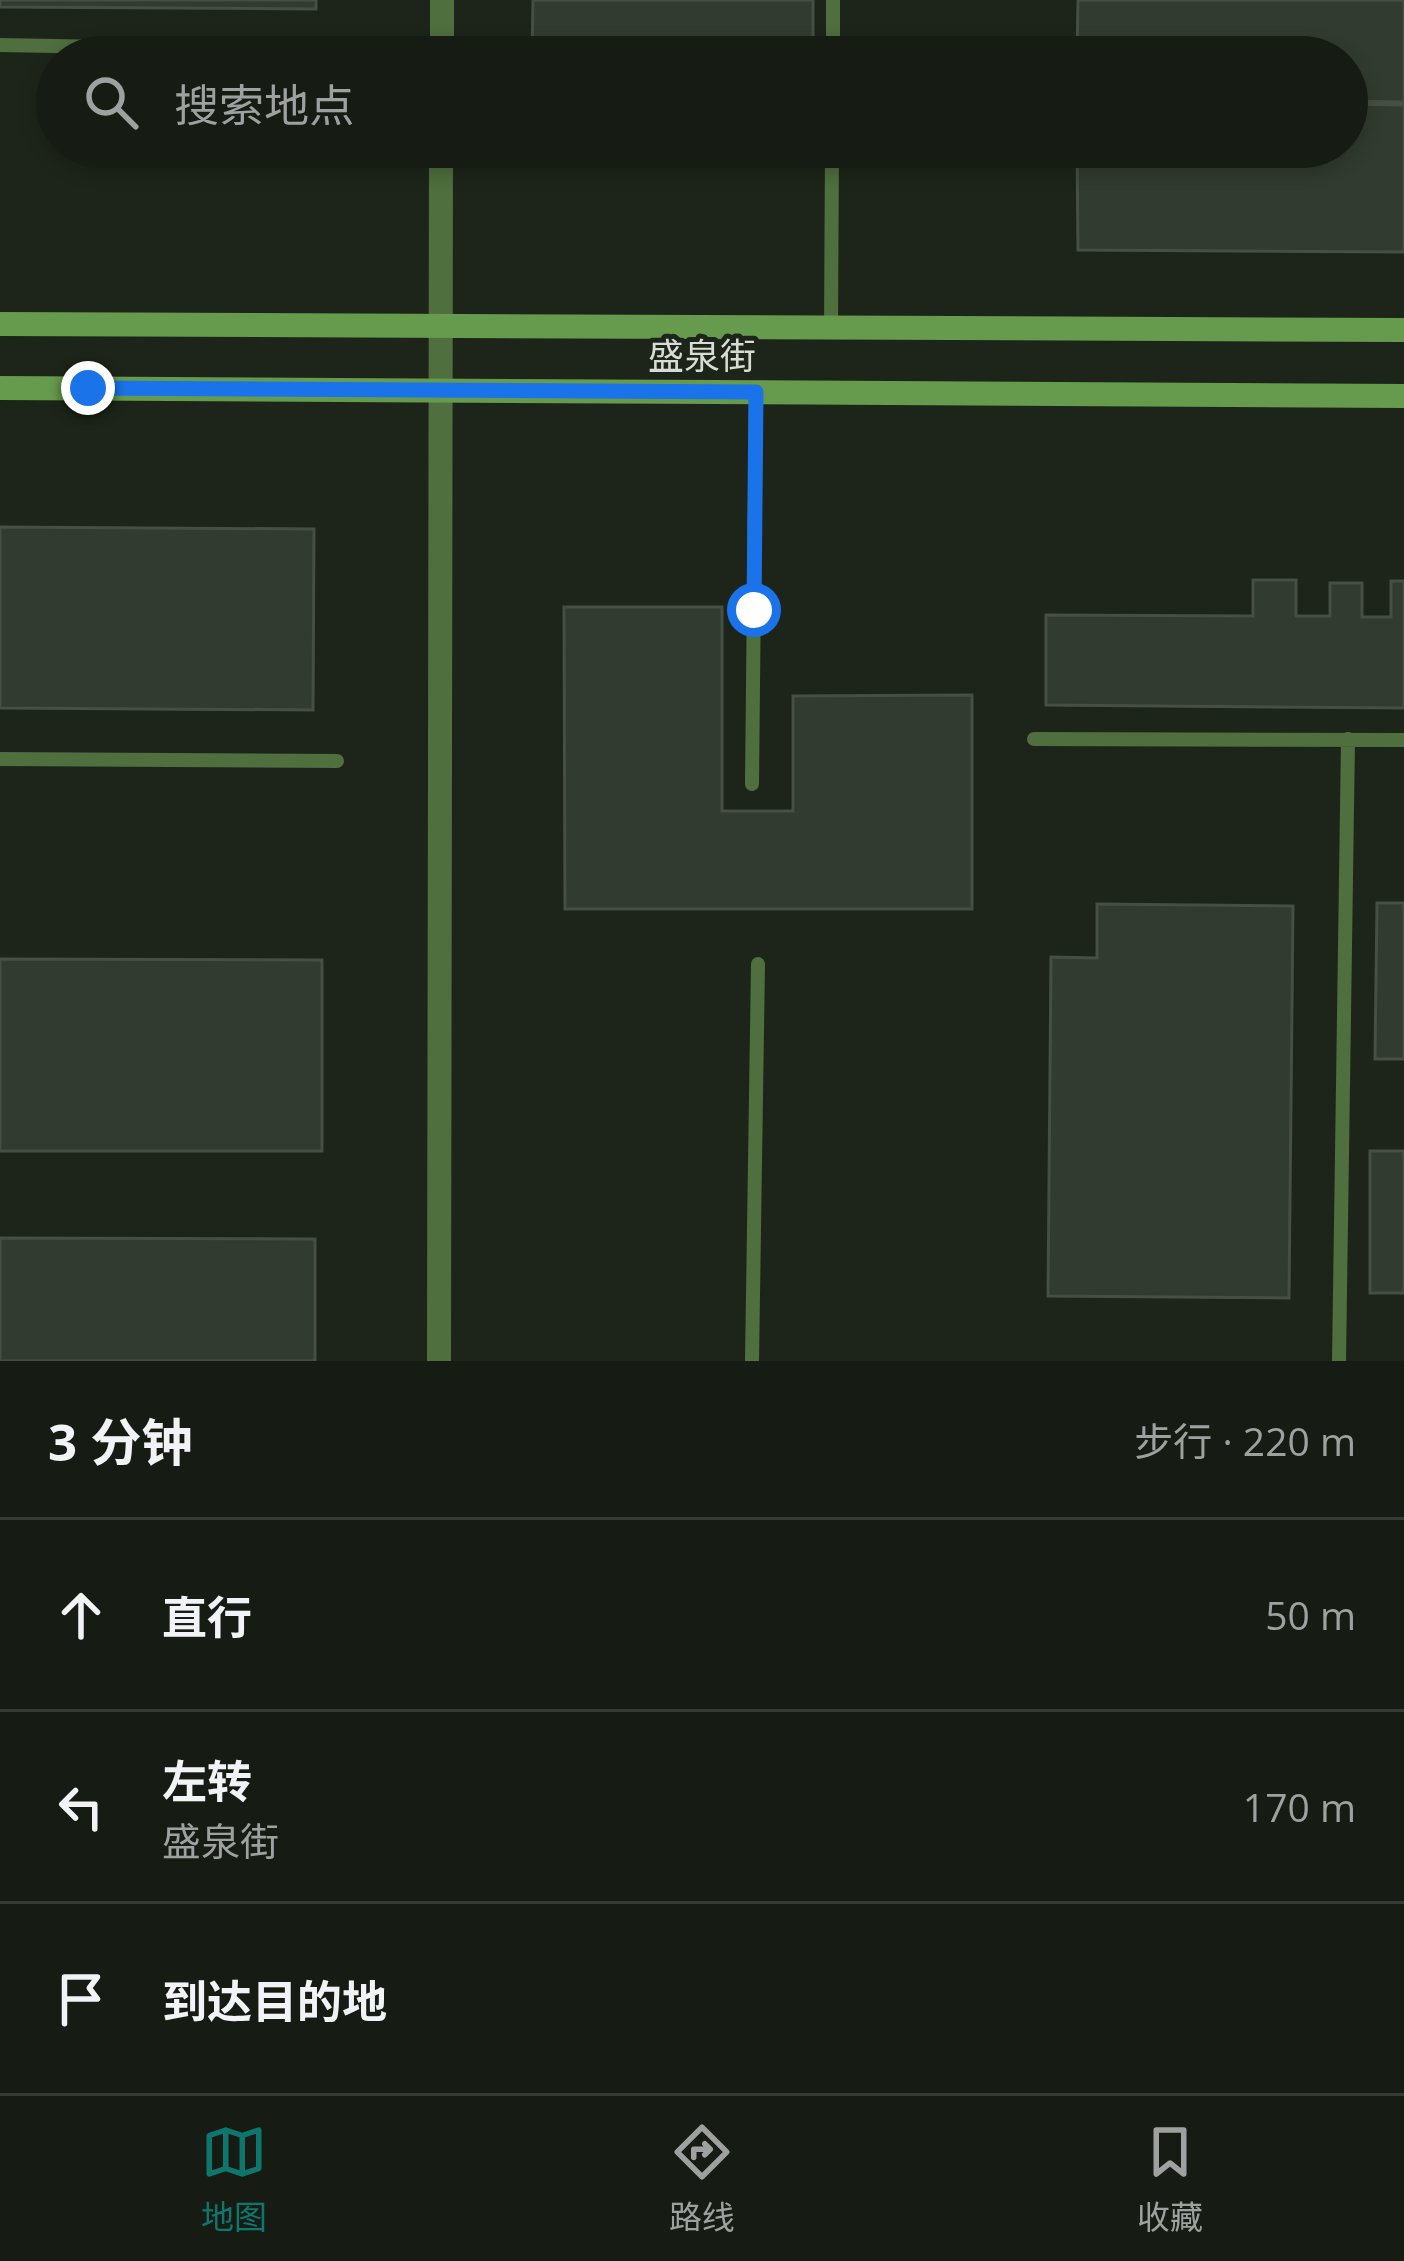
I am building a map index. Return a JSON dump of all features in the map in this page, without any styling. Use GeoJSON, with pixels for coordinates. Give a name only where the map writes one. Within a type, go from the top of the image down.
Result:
{"type":"FeatureCollection","features":[{"type":"Feature","properties":{"kind":"main road","name":"盛泉街"},"geometry":{"type":"LineString","coordinates":[[0,324],[1404,330]]}},
{"type":"Feature","properties":{"kind":"main road","name":"盛泉街"},"geometry":{"type":"LineString","coordinates":[[0,388],[1404,396]]}},
{"type":"Feature","properties":{"kind":"street"},"geometry":{"type":"LineString","coordinates":[[442,0],[442,36]]}},
{"type":"Feature","properties":{"kind":"street"},"geometry":{"type":"LineString","coordinates":[[439,1361],[441,168]]}},
{"type":"Feature","properties":{"kind":"lane"},"geometry":{"type":"LineString","coordinates":[[832,36],[833,0]]}},
{"type":"Feature","properties":{"kind":"lane"},"geometry":{"type":"LineString","coordinates":[[0,46],[36,47]]}},
{"type":"Feature","properties":{"kind":"lane"},"geometry":{"type":"LineString","coordinates":[[831,328],[832,168]]}},
{"type":"Feature","properties":{"kind":"lane"},"geometry":{"type":"LineString","coordinates":[[752,784],[756,392]]}},
{"type":"Feature","properties":{"kind":"lane"},"geometry":{"type":"LineString","coordinates":[[1034,739],[1404,740]]}},
{"type":"Feature","properties":{"kind":"lane"},"geometry":{"type":"LineString","coordinates":[[1339,1361],[1348,740]]}},
{"type":"Feature","properties":{"kind":"lane"},"geometry":{"type":"LineString","coordinates":[[0,759],[337,761]]}},
{"type":"Feature","properties":{"kind":"lane"},"geometry":{"type":"LineString","coordinates":[[752,1361],[758,964]]}},
{"type":"Feature","properties":{"kind":"building"},"geometry":{"type":"Polygon","coordinates":[[[0,0],[316,0],[316,9],[0,7],[0,0]]]}},
{"type":"Feature","properties":{"kind":"building"},"geometry":{"type":"Polygon","coordinates":[[[533,0],[813,0],[813,36],[532,36],[533,0]]]}},
{"type":"Feature","properties":{"kind":"building"},"geometry":{"type":"Polygon","coordinates":[[[1078,0],[1404,0],[1404,102],[1368,101],[1368,36],[1077,36],[1078,0]]]}},
{"type":"Feature","properties":{"kind":"building"},"geometry":{"type":"Polygon","coordinates":[[[1368,104],[1404,105],[1404,252],[1078,250],[1077,168],[1368,168],[1368,104]]]}},
{"type":"Feature","properties":{"kind":"building"},"geometry":{"type":"Polygon","coordinates":[[[0,527],[314,529],[313,710],[0,708],[0,527]]]}},
{"type":"Feature","properties":{"kind":"building"},"geometry":{"type":"Polygon","coordinates":[[[1253,580],[1296,580],[1296,616],[1330,616],[1330,583],[1362,583],[1362,617],[1391,617],[1391,581],[1404,581],[1404,708],[1046,705],[1046,615],[1253,616],[1253,580]]]}},
{"type":"Feature","properties":{"kind":"building"},"geometry":{"type":"Polygon","coordinates":[[[564,607],[722,607],[722,811],[793,811],[793,696],[972,695],[972,909],[565,909],[564,607]]]}},
{"type":"Feature","properties":{"kind":"building"},"geometry":{"type":"Polygon","coordinates":[[[1377,903],[1404,903],[1404,1059],[1375,1059],[1377,903]]]}},
{"type":"Feature","properties":{"kind":"building"},"geometry":{"type":"Polygon","coordinates":[[[1097,904],[1293,906],[1289,1298],[1048,1296],[1051,957],[1097,958],[1097,904]]]}},
{"type":"Feature","properties":{"kind":"building"},"geometry":{"type":"Polygon","coordinates":[[[0,959],[322,960],[322,1151],[0,1151],[0,959]]]}},
{"type":"Feature","properties":{"kind":"building"},"geometry":{"type":"Polygon","coordinates":[[[1370,1151],[1404,1151],[1404,1293],[1370,1293],[1370,1151]]]}},
{"type":"Feature","properties":{"kind":"building"},"geometry":{"type":"Polygon","coordinates":[[[0,1238],[315,1239],[315,1361],[0,1361],[0,1238]]]}},
{"type":"Feature","properties":{"kind":"route"},"geometry":{"type":"LineString","coordinates":[[88,388],[756,392],[754,610]]}}]}
